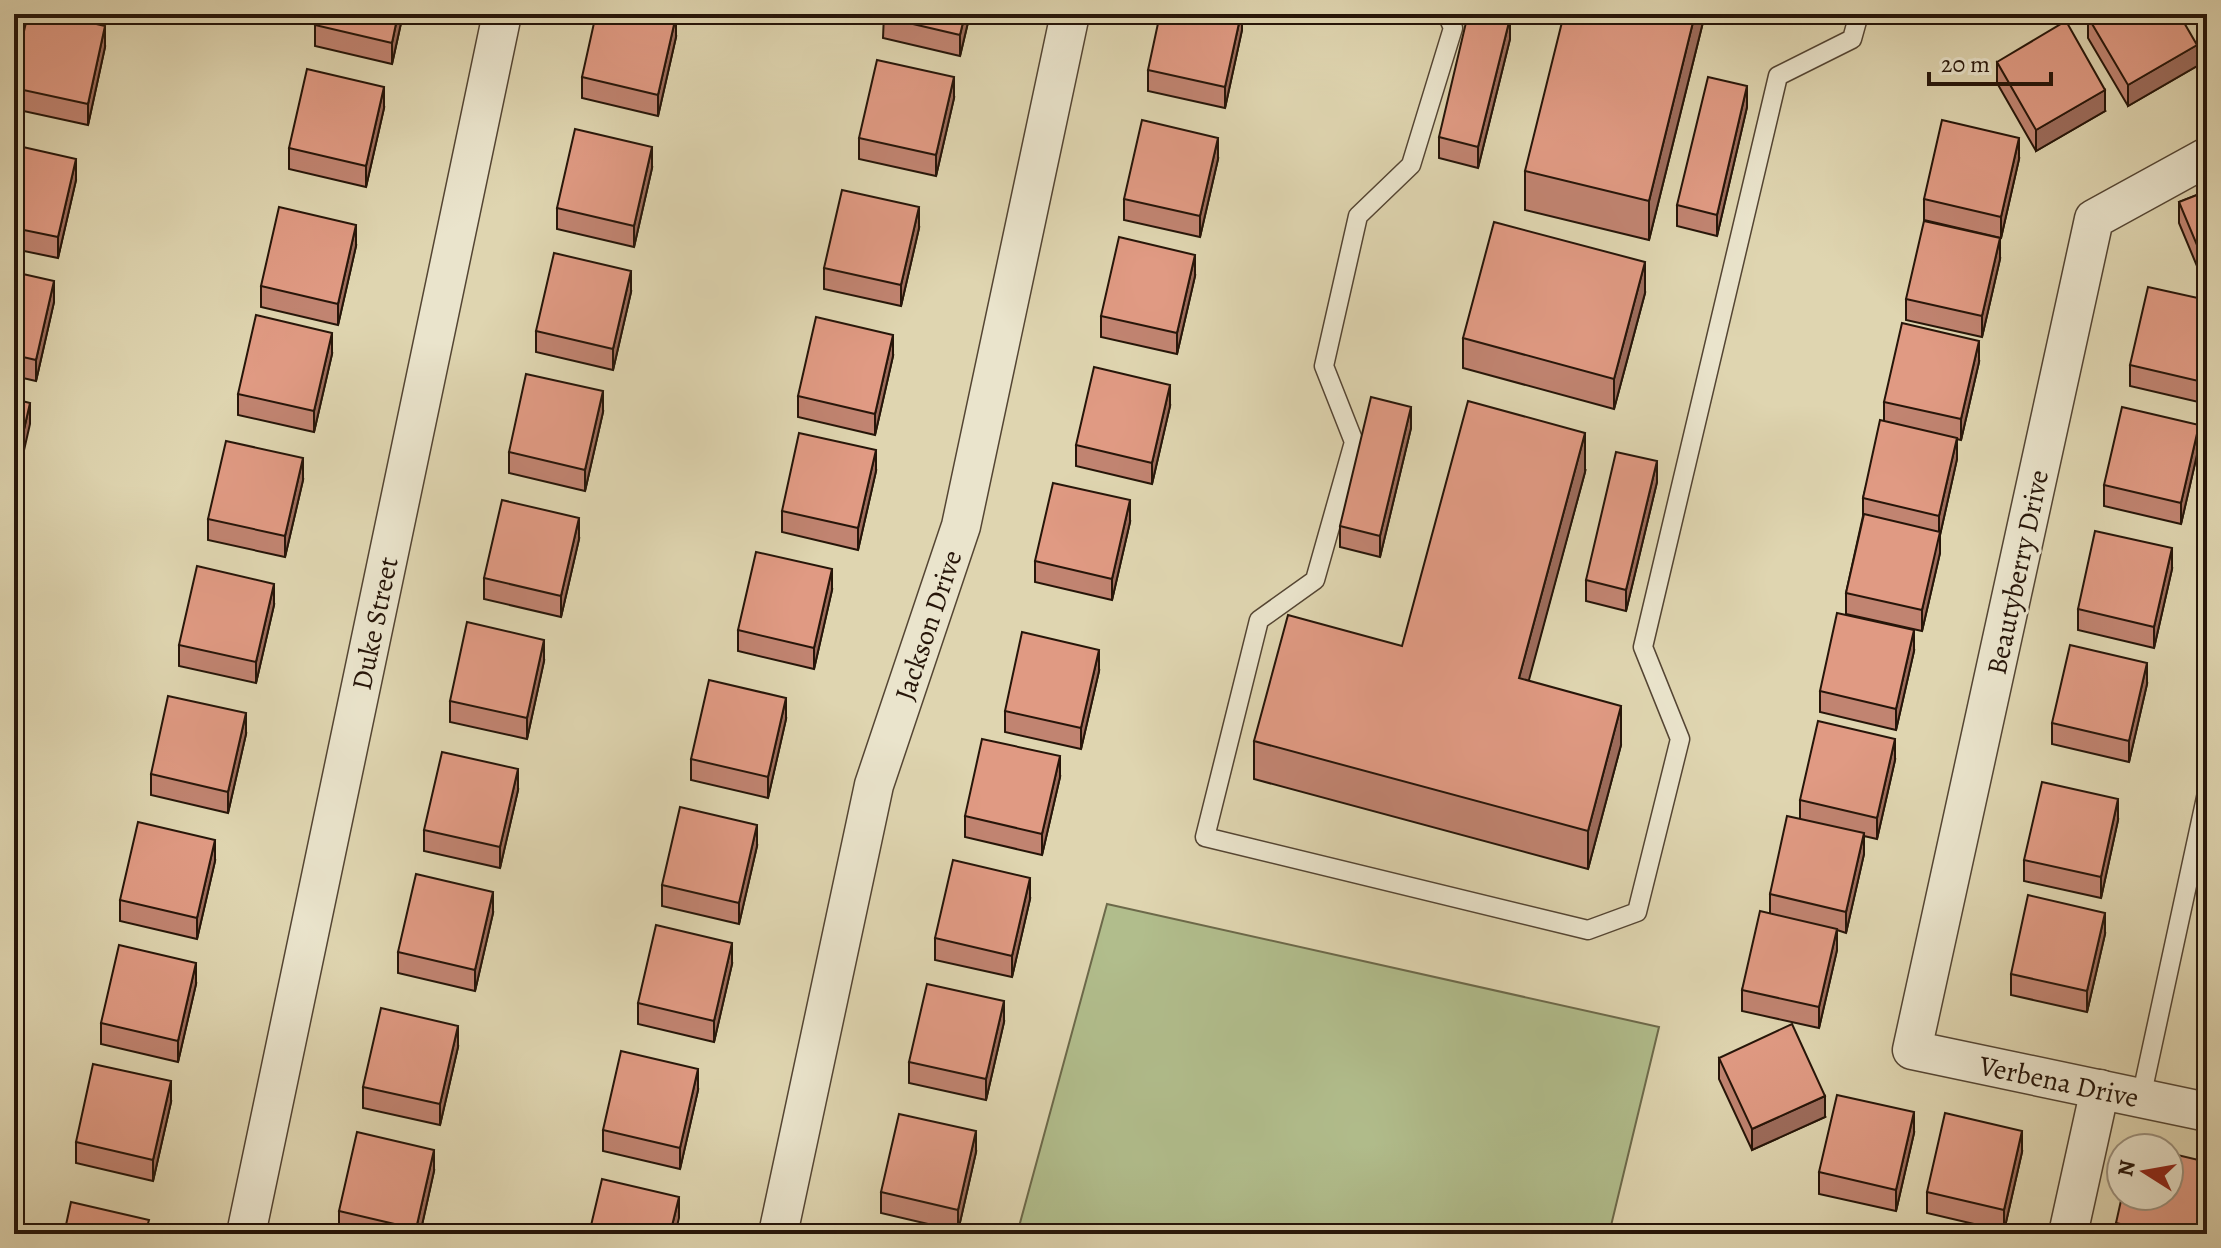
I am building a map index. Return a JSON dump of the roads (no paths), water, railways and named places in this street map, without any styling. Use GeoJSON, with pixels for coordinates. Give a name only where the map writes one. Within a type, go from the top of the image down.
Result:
{"type":"FeatureCollection","features":[{"type":"Feature","properties":{"kind":"street","name":"Duke Street"},"geometry":{"type":"LineString","coordinates":[[246,1234],[502,14]]}},
{"type":"Feature","properties":{"kind":"street","name":"Jackson Drive"},"geometry":{"type":"LineString","coordinates":[[778,1234],[874,785],[961,526],[1070,14]]}},
{"type":"Feature","properties":{"kind":"street","name":"Beautyberry Drive"},"geometry":{"type":"LineString","coordinates":[[1912,1050],[2094,219],[2207,157]]}},
{"type":"Feature","properties":{"kind":"street","name":"Verbena Drive"},"geometry":{"type":"LineString","coordinates":[[1912,1050],[2207,1112]]}},
{"type":"Feature","properties":{"kind":"street"},"geometry":{"type":"LineString","coordinates":[[2068,1234],[2100,1089]]}},
{"type":"Feature","properties":{"kind":"lane"},"geometry":{"type":"LineString","coordinates":[[1447,14],[1453,28],[1411,165],[1358,216],[1351,246],[1324,366],[1354,442],[1315,580],[1259,620],[1205,837],[1588,930],[1637,912],[1680,739],[1643,647],[1778,76],[1852,39],[1859,14]]}},
{"type":"Feature","properties":{"kind":"lane"},"geometry":{"type":"LineString","coordinates":[[2141,1098],[2207,793]]}}]}
